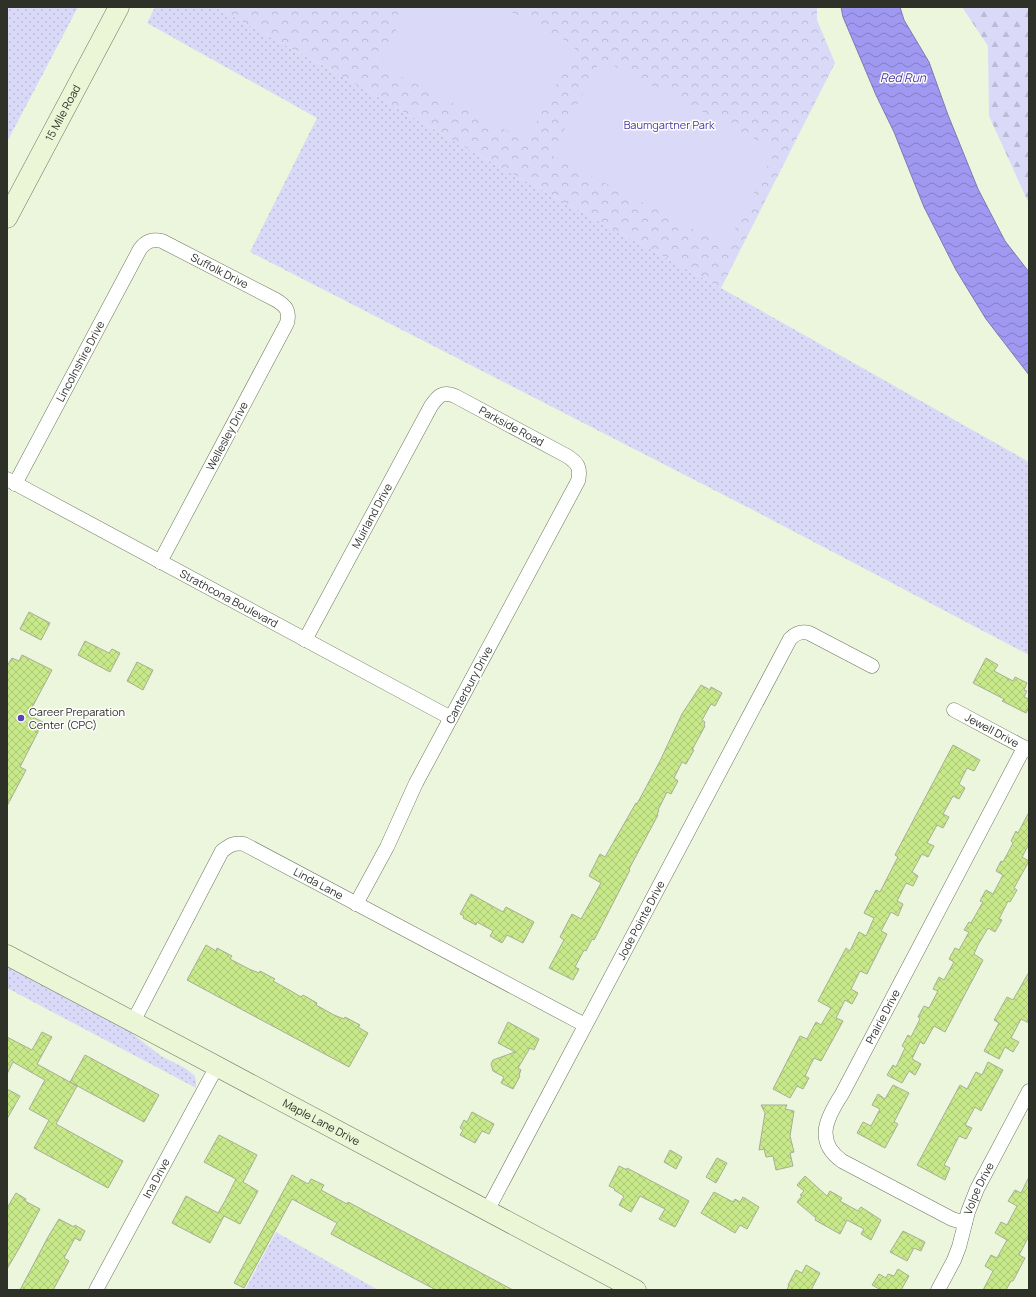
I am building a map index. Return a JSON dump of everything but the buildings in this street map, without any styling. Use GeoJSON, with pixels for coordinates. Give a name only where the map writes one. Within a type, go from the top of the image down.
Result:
{"type":"FeatureCollection","features":[{"type":"Feature","properties":{"kind":"street","name":"15 Mile Road"},"geometry":{"type":"LineString","coordinates":[[7,218],[119,7]]}},
{"type":"Feature","properties":{"kind":"street","name":"Suffolk Drive"},"geometry":{"type":"LineString","coordinates":[[149,241],[162,241],[276,300],[286,309]]}},
{"type":"Feature","properties":{"kind":"street","name":"Lincolnshire Drive"},"geometry":{"type":"LineString","coordinates":[[11,481],[140,249],[149,241]]}},
{"type":"Feature","properties":{"kind":"street","name":"Wellesley Drive"},"geometry":{"type":"LineString","coordinates":[[160,562],[287,323],[288,316],[286,309]]}},
{"type":"Feature","properties":{"kind":"street","name":"Parkside Road"},"geometry":{"type":"LineString","coordinates":[[441,395],[448,393],[455,396],[567,456],[574,460],[578,466]]}},
{"type":"Feature","properties":{"kind":"street","name":"Muirland Drive"},"geometry":{"type":"LineString","coordinates":[[306,640],[431,406],[441,395]]}},
{"type":"Feature","properties":{"kind":"street","name":"Canterbury Drive"},"geometry":{"type":"LineString","coordinates":[[356,904],[387,847],[416,783],[578,481],[580,473],[578,466]]}},
{"type":"Feature","properties":{"kind":"street","name":"Strathcona Boulevard"},"geometry":{"type":"LineString","coordinates":[[11,481],[451,718]]}},
{"type":"Feature","properties":{"kind":"street","name":"Jode Pointe Drive"},"geometry":{"type":"LineString","coordinates":[[487,1211],[790,639],[799,632],[809,633],[872,666]]}},
{"type":"Feature","properties":{"kind":"street","name":"Jewell Drive"},"geometry":{"type":"LineString","coordinates":[[954,710],[1027,749]]}},
{"type":"Feature","properties":{"kind":"street","name":"Prairie Drive"},"geometry":{"type":"LineString","coordinates":[[966,1223],[952,1219],[836,1157],[828,1146],[825,1137],[825,1128],[832,1108],[842,1094],[1027,749]]}},
{"type":"Feature","properties":{"kind":"street","name":"Linda Lane"},"geometry":{"type":"LineString","coordinates":[[132,1022],[222,851],[228,846],[236,843],[244,844],[585,1025]]}},
{"type":"Feature","properties":{"kind":"street","name":"Maple Lane Drive"},"geometry":{"type":"LineString","coordinates":[[7,955],[636,1290]]}},
{"type":"Feature","properties":{"kind":"street","name":"Ina Drive"},"geometry":{"type":"LineString","coordinates":[[96,1290],[217,1066]]}},
{"type":"Feature","properties":{"kind":"street","name":"Volpe Drive"},"geometry":{"type":"LineString","coordinates":[[938,1290],[957,1253],[968,1212],[977,1189],[1029,1091]]}},
{"type":"Feature","properties":{"kind":"green space"},"geometry":{"type":"Polygon","coordinates":[[[7,7],[78,7],[7,142],[7,7]]]}},
{"type":"Feature","properties":{"kind":"green space"},"geometry":{"type":"Polygon","coordinates":[[[155,7],[215,7],[329,69],[496,165],[721,288],[1029,462],[1029,655],[755,511],[250,252],[317,118],[147,23],[155,7]]]}},
{"type":"Feature","properties":{"kind":"green space","name":"Baumgartner Park"},"geometry":{"type":"Polygon","coordinates":[[[215,7],[817,7],[817,20],[835,63],[721,288],[496,165],[329,69],[215,7]]]}},
{"type":"Feature","properties":{"kind":"green space"},"geometry":{"type":"Polygon","coordinates":[[[408,7],[501,7],[576,46],[527,141],[379,65],[408,7]]]}},
{"type":"Feature","properties":{"kind":"green space"},"geometry":{"type":"Polygon","coordinates":[[[962,7],[1029,7],[1029,204],[989,116],[988,46],[962,7]]]}},
{"type":"Feature","properties":{"kind":"green space"},"geometry":{"type":"Polygon","coordinates":[[[601,59],[776,150],[726,246],[551,155],[601,59]]]}},
{"type":"Feature","properties":{"kind":"green space"},"geometry":{"type":"Polygon","coordinates":[[[7,966],[129,1031],[161,1056],[185,1068],[195,1076],[196,1088],[7,988],[7,966]]]}},
{"type":"Feature","properties":{"kind":"green space"},"geometry":{"type":"Polygon","coordinates":[[[276,1232],[378,1290],[245,1290],[276,1232]]]}},
{"type":"Feature","properties":{"kind":"water","name":"Red Run"},"geometry":{"type":"Polygon","coordinates":[[[841,7],[900,7],[904,20],[929,62],[948,115],[978,189],[1005,241],[1029,272],[1029,375],[986,319],[956,270],[924,207],[894,132],[876,95],[843,17],[841,7]]]}},
{"type":"Feature","properties":{"kind":"place","name":"Career Preparation Center (CPC)"},"geometry":{"type":"Point","coordinates":[21,718]}}]}
